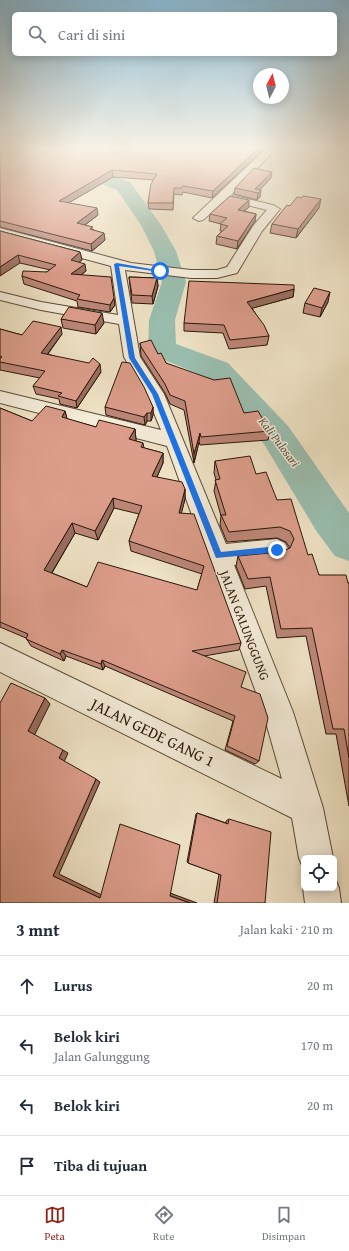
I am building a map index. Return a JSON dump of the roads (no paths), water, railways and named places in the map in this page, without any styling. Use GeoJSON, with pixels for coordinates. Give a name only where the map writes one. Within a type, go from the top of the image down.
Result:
{"type":"FeatureCollection","features":[{"type":"Feature","properties":{"kind":"street"},"geometry":{"type":"LineString","coordinates":[[200,218],[229,191]]}},
{"type":"Feature","properties":{"kind":"street"},"geometry":{"type":"LineString","coordinates":[[0,232],[117,264],[191,274],[221,273],[232,270],[257,229],[274,208],[224,196]]}},
{"type":"Feature","properties":{"kind":"street","name":"JALAN GALUNGGUNG"},"geometry":{"type":"LineString","coordinates":[[117,264],[132,358],[155,394],[175,441],[278,712],[307,808],[315,855]]}},
{"type":"Feature","properties":{"kind":"street"},"geometry":{"type":"LineString","coordinates":[[0,296],[41,306],[126,321]]}},
{"type":"Feature","properties":{"kind":"street"},"geometry":{"type":"LineString","coordinates":[[0,397],[175,441]]}},
{"type":"Feature","properties":{"kind":"street"},"geometry":{"type":"LineString","coordinates":[[218,556],[277,550]]}},
{"type":"Feature","properties":{"kind":"street","name":"JALAN GEDE GANG 1"},"geometry":{"type":"LineString","coordinates":[[0,657],[307,808]]}},
{"type":"Feature","properties":{"kind":"street"},"geometry":{"type":"LineString","coordinates":[[322,891],[324,903]]}},
{"type":"Feature","properties":{"kind":"waterway","name":"Kali Pulosari"},"geometry":{"type":"LineString","coordinates":[[128,191],[151,225],[165,251],[174,282],[162,320],[162,349],[217,370],[276,435],[331,520],[349,543]]}}]}
